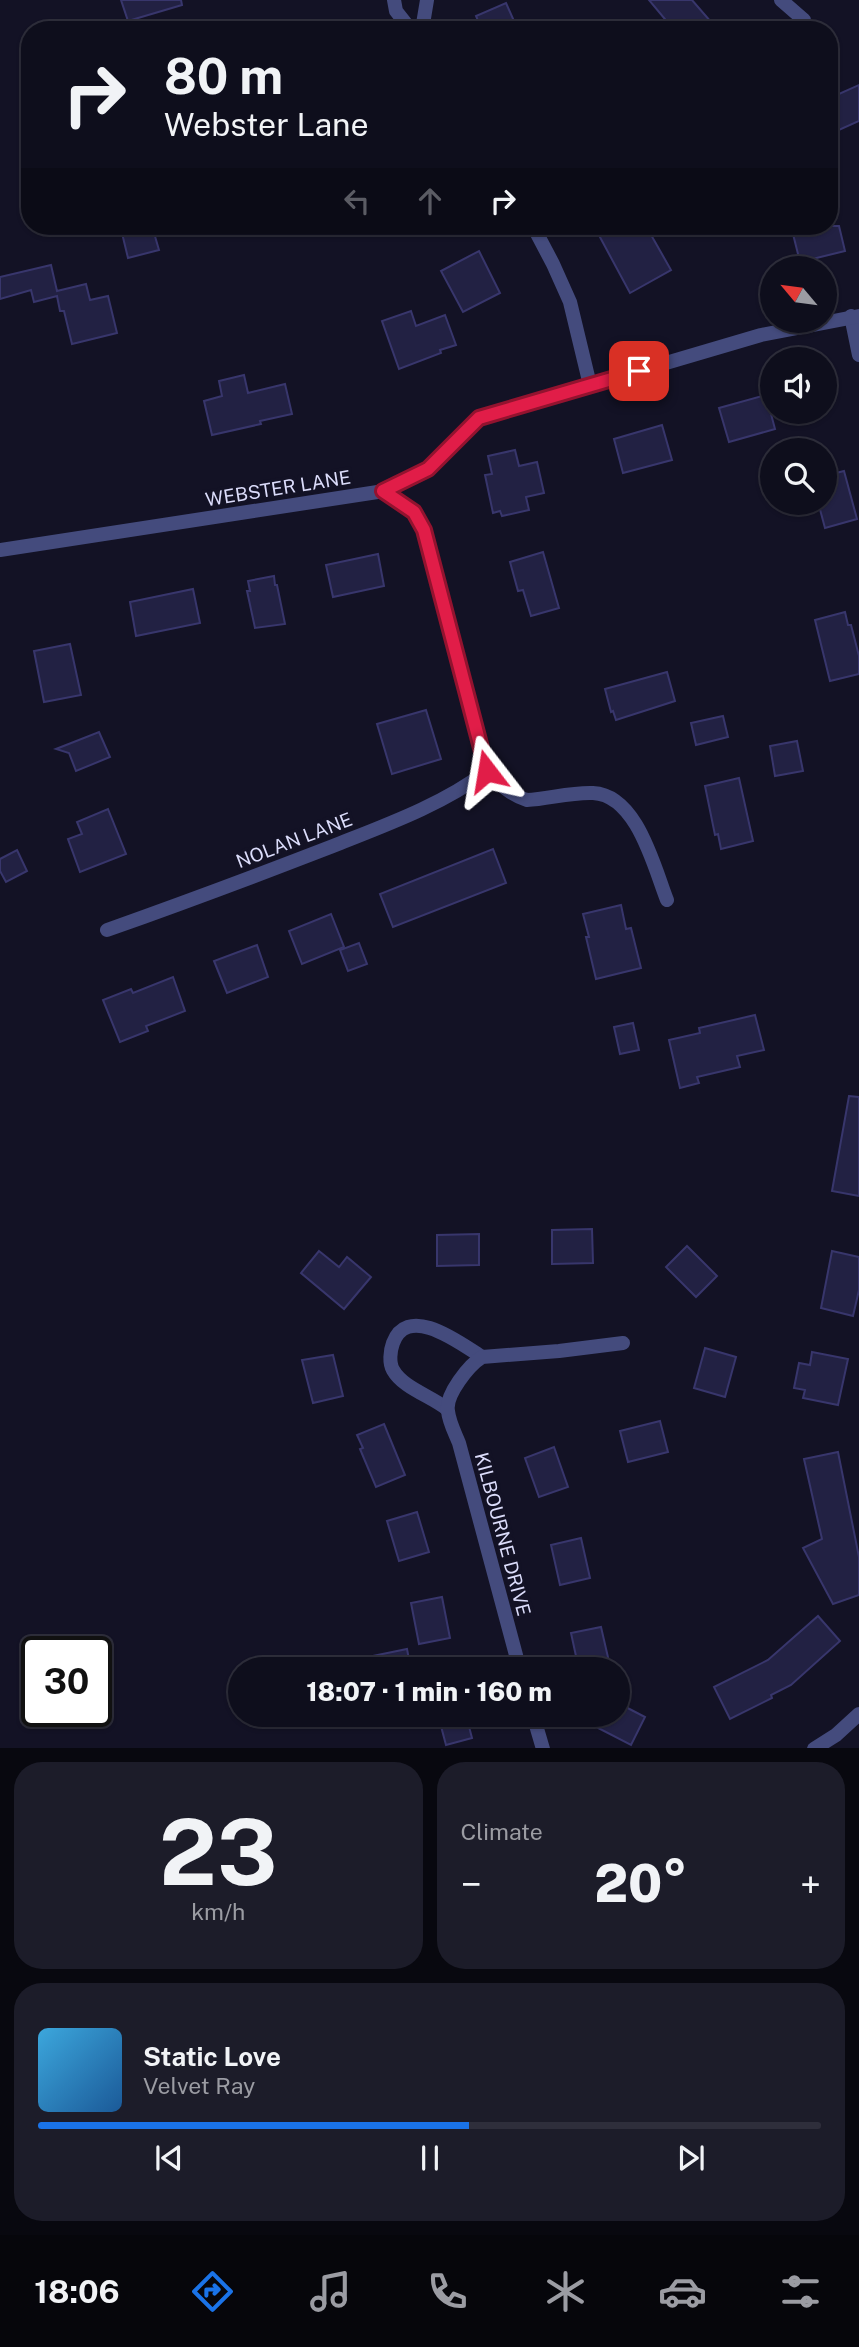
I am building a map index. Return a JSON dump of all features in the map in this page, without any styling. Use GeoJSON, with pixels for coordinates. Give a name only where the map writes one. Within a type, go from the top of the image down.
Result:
{"type":"FeatureCollection","features":[{"type":"Feature","properties":{"kind":"street"},"geometry":{"type":"LineString","coordinates":[[394,0],[396,11],[404,21]]}},
{"type":"Feature","properties":{"kind":"street"},"geometry":{"type":"LineString","coordinates":[[424,21],[427,0]]}},
{"type":"Feature","properties":{"kind":"street"},"geometry":{"type":"LineString","coordinates":[[781,0],[804,20]]}},
{"type":"Feature","properties":{"kind":"street"},"geometry":{"type":"LineString","coordinates":[[538,235],[570,302],[590,385]]}},
{"type":"Feature","properties":{"kind":"street"},"geometry":{"type":"LineString","coordinates":[[855,316],[859,355]]}},
{"type":"Feature","properties":{"kind":"street","name":"WEBSTER LANE"},"geometry":{"type":"LineString","coordinates":[[0,550],[383,491],[428,469],[479,418],[761,335],[855,316]]}},
{"type":"Feature","properties":{"kind":"street"},"geometry":{"type":"LineString","coordinates":[[383,491],[414,512],[424,530],[487,771],[506,789],[527,800],[594,793],[620,805],[633,819],[646,843],[667,900]]}},
{"type":"Feature","properties":{"kind":"street","name":"NOLAN LANE"},"geometry":{"type":"LineString","coordinates":[[107,930],[366,833],[456,793],[487,771]]}},
{"type":"Feature","properties":{"kind":"street"},"geometry":{"type":"LineString","coordinates":[[482,1357],[458,1341],[418,1325],[406,1327],[398,1333],[392,1344],[390,1358],[393,1370],[404,1381],[447,1409],[453,1390],[474,1362],[482,1357],[623,1343]]}},
{"type":"Feature","properties":{"kind":"street","name":"KILBOURNE DRIVE"},"geometry":{"type":"LineString","coordinates":[[447,1409],[516,1657]]}},
{"type":"Feature","properties":{"kind":"street"},"geometry":{"type":"LineString","coordinates":[[814,1748],[836,1735],[859,1714]]}},
{"type":"Feature","properties":{"kind":"street"},"geometry":{"type":"LineString","coordinates":[[537,1727],[543,1748]]}},
{"type":"Feature","properties":{"kind":"building"},"geometry":{"type":"Polygon","coordinates":[[[121,0],[181,0],[182,5],[128,21],[121,0]]]}},
{"type":"Feature","properties":{"kind":"building"},"geometry":{"type":"Polygon","coordinates":[[[649,0],[692,0],[710,21],[666,21],[649,0]]]}},
{"type":"Feature","properties":{"kind":"building"},"geometry":{"type":"Polygon","coordinates":[[[506,3],[514,21],[478,21],[476,16],[506,3]]]}},
{"type":"Feature","properties":{"kind":"building"},"geometry":{"type":"Polygon","coordinates":[[[859,85],[859,121],[838,130],[838,94],[859,85]]]}},
{"type":"Feature","properties":{"kind":"building"},"geometry":{"type":"Polygon","coordinates":[[[839,226],[845,251],[825,256],[798,256],[793,235],[838,235],[839,226]]]}},
{"type":"Feature","properties":{"kind":"building"},"geometry":{"type":"Polygon","coordinates":[[[122,235],[155,235],[159,250],[128,258],[122,235]]]}},
{"type":"Feature","properties":{"kind":"building"},"geometry":{"type":"Polygon","coordinates":[[[599,235],[651,235],[671,270],[630,293],[599,235]]]}},
{"type":"Feature","properties":{"kind":"building"},"geometry":{"type":"Polygon","coordinates":[[[479,251],[500,293],[463,312],[441,271],[479,251]]]}},
{"type":"Feature","properties":{"kind":"building"},"geometry":{"type":"Polygon","coordinates":[[[51,265],[57,291],[86,284],[90,300],[108,296],[117,333],[72,344],[64,311],[60,311],[57,296],[34,302],[31,290],[0,299],[0,277],[51,265]]]}},
{"type":"Feature","properties":{"kind":"building"},"geometry":{"type":"Polygon","coordinates":[[[411,311],[416,326],[445,315],[456,345],[399,369],[382,321],[411,311]]]}},
{"type":"Feature","properties":{"kind":"building"},"geometry":{"type":"Polygon","coordinates":[[[244,375],[248,393],[285,384],[292,414],[212,435],[204,401],[222,396],[219,381],[244,375]]]}},
{"type":"Feature","properties":{"kind":"building"},"geometry":{"type":"Polygon","coordinates":[[[760,397],[760,424],[774,424],[775,429],[729,442],[719,408],[760,397]]]}},
{"type":"Feature","properties":{"kind":"building"},"geometry":{"type":"Polygon","coordinates":[[[662,425],[672,460],[623,473],[614,439],[662,425]]]}},
{"type":"Feature","properties":{"kind":"building"},"geometry":{"type":"Polygon","coordinates":[[[515,450],[519,466],[537,462],[544,493],[526,497],[529,510],[502,516],[500,511],[493,513],[485,475],[492,474],[488,456],[515,450]]]}},
{"type":"Feature","properties":{"kind":"building"},"geometry":{"type":"Polygon","coordinates":[[[844,471],[857,519],[825,528],[822,515],[837,515],[837,473],[844,471]]]}},
{"type":"Feature","properties":{"kind":"building"},"geometry":{"type":"Polygon","coordinates":[[[543,552],[559,608],[531,616],[523,590],[518,591],[510,562],[543,552]]]}},
{"type":"Feature","properties":{"kind":"building"},"geometry":{"type":"Polygon","coordinates":[[[378,554],[384,586],[333,597],[326,565],[378,554]]]}},
{"type":"Feature","properties":{"kind":"building"},"geometry":{"type":"Polygon","coordinates":[[[274,576],[285,624],[255,628],[247,591],[250,591],[248,581],[274,576]]]}},
{"type":"Feature","properties":{"kind":"building"},"geometry":{"type":"Polygon","coordinates":[[[193,589],[200,623],[136,636],[130,602],[193,589]]]}},
{"type":"Feature","properties":{"kind":"building"},"geometry":{"type":"Polygon","coordinates":[[[845,612],[859,656],[859,674],[830,681],[815,620],[845,612]]]}},
{"type":"Feature","properties":{"kind":"building"},"geometry":{"type":"Polygon","coordinates":[[[70,644],[81,695],[44,702],[34,651],[70,644]]]}},
{"type":"Feature","properties":{"kind":"building"},"geometry":{"type":"Polygon","coordinates":[[[667,672],[675,701],[616,720],[605,689],[667,672]]]}},
{"type":"Feature","properties":{"kind":"building"},"geometry":{"type":"Polygon","coordinates":[[[426,710],[441,759],[392,774],[377,724],[426,710]]]}},
{"type":"Feature","properties":{"kind":"building"},"geometry":{"type":"Polygon","coordinates":[[[723,716],[728,737],[696,745],[691,723],[723,716]]]}},
{"type":"Feature","properties":{"kind":"building"},"geometry":{"type":"Polygon","coordinates":[[[99,732],[110,757],[76,771],[69,753],[56,749],[99,732]]]}},
{"type":"Feature","properties":{"kind":"building"},"geometry":{"type":"Polygon","coordinates":[[[797,741],[803,771],[775,776],[770,746],[797,741]]]}},
{"type":"Feature","properties":{"kind":"building"},"geometry":{"type":"Polygon","coordinates":[[[739,778],[753,841],[721,849],[718,834],[715,835],[705,786],[739,778]]]}},
{"type":"Feature","properties":{"kind":"building"},"geometry":{"type":"Polygon","coordinates":[[[108,809],[126,854],[80,872],[68,839],[82,834],[77,822],[108,809]]]}},
{"type":"Feature","properties":{"kind":"building"},"geometry":{"type":"Polygon","coordinates":[[[493,849],[506,883],[393,927],[380,894],[493,849]]]}},
{"type":"Feature","properties":{"kind":"building"},"geometry":{"type":"Polygon","coordinates":[[[17,850],[27,871],[6,882],[0,871],[0,859],[17,850]]]}},
{"type":"Feature","properties":{"kind":"building"},"geometry":{"type":"Polygon","coordinates":[[[621,905],[626,929],[631,928],[641,968],[596,979],[583,914],[621,905]]]}},
{"type":"Feature","properties":{"kind":"building"},"geometry":{"type":"Polygon","coordinates":[[[331,914],[344,947],[302,964],[289,931],[331,914]]]}},
{"type":"Feature","properties":{"kind":"building"},"geometry":{"type":"Polygon","coordinates":[[[359,943],[367,964],[348,971],[340,950],[359,943]]]}},
{"type":"Feature","properties":{"kind":"building"},"geometry":{"type":"Polygon","coordinates":[[[257,945],[268,977],[227,993],[214,961],[257,945]]]}},
{"type":"Feature","properties":{"kind":"building"},"geometry":{"type":"Polygon","coordinates":[[[173,977],[185,1011],[146,1026],[148,1031],[120,1042],[103,1000],[131,989],[133,993],[173,977]]]}},
{"type":"Feature","properties":{"kind":"building"},"geometry":{"type":"Polygon","coordinates":[[[755,1015],[764,1050],[737,1056],[740,1067],[697,1077],[699,1083],[680,1088],[669,1040],[700,1033],[699,1028],[755,1015]]]}},
{"type":"Feature","properties":{"kind":"building"},"geometry":{"type":"Polygon","coordinates":[[[633,1023],[639,1050],[620,1054],[614,1027],[633,1023]]]}},
{"type":"Feature","properties":{"kind":"building"},"geometry":{"type":"Polygon","coordinates":[[[849,1096],[859,1097],[859,1196],[832,1191],[849,1096]]]}},
{"type":"Feature","properties":{"kind":"building"},"geometry":{"type":"Polygon","coordinates":[[[592,1229],[593,1263],[552,1264],[552,1230],[592,1229]]]}},
{"type":"Feature","properties":{"kind":"building"},"geometry":{"type":"Polygon","coordinates":[[[479,1234],[479,1265],[437,1266],[437,1235],[479,1234]]]}},
{"type":"Feature","properties":{"kind":"building"},"geometry":{"type":"Polygon","coordinates":[[[687,1246],[717,1276],[696,1297],[666,1267],[687,1246]]]}},
{"type":"Feature","properties":{"kind":"building"},"geometry":{"type":"Polygon","coordinates":[[[319,1251],[339,1267],[347,1257],[371,1277],[344,1309],[301,1273],[319,1251]]]}},
{"type":"Feature","properties":{"kind":"building"},"geometry":{"type":"Polygon","coordinates":[[[832,1251],[859,1257],[859,1290],[853,1316],[821,1308],[832,1251]]]}},
{"type":"Feature","properties":{"kind":"building"},"geometry":{"type":"Polygon","coordinates":[[[705,1348],[736,1357],[725,1397],[694,1388],[705,1348]]]}},
{"type":"Feature","properties":{"kind":"building"},"geometry":{"type":"Polygon","coordinates":[[[812,1352],[848,1359],[838,1405],[803,1398],[805,1390],[794,1388],[799,1363],[810,1365],[812,1352]]]}},
{"type":"Feature","properties":{"kind":"building"},"geometry":{"type":"Polygon","coordinates":[[[333,1355],[343,1396],[313,1403],[302,1360],[333,1355]]]}},
{"type":"Feature","properties":{"kind":"building"},"geometry":{"type":"Polygon","coordinates":[[[660,1421],[668,1452],[628,1462],[620,1431],[660,1421]]]}},
{"type":"Feature","properties":{"kind":"building"},"geometry":{"type":"Polygon","coordinates":[[[384,1424],[405,1475],[376,1487],[357,1435],[384,1424]]]}},
{"type":"Feature","properties":{"kind":"building"},"geometry":{"type":"Polygon","coordinates":[[[554,1447],[568,1487],[539,1497],[525,1458],[554,1447]]]}},
{"type":"Feature","properties":{"kind":"building"},"geometry":{"type":"Polygon","coordinates":[[[838,1452],[859,1557],[859,1595],[833,1604],[803,1548],[822,1539],[804,1459],[838,1452]]]}},
{"type":"Feature","properties":{"kind":"building"},"geometry":{"type":"Polygon","coordinates":[[[417,1512],[429,1552],[399,1561],[387,1521],[417,1512]]]}},
{"type":"Feature","properties":{"kind":"building"},"geometry":{"type":"Polygon","coordinates":[[[581,1538],[590,1578],[560,1585],[551,1545],[581,1538]]]}},
{"type":"Feature","properties":{"kind":"building"},"geometry":{"type":"Polygon","coordinates":[[[442,1597],[450,1638],[419,1644],[411,1603],[442,1597]]]}},
{"type":"Feature","properties":{"kind":"building"},"geometry":{"type":"Polygon","coordinates":[[[818,1616],[840,1641],[791,1685],[771,1695],[772,1698],[730,1719],[714,1687],[768,1660],[818,1616]]]}},
{"type":"Feature","properties":{"kind":"building"},"geometry":{"type":"Polygon","coordinates":[[[601,1627],[608,1657],[576,1657],[571,1633],[601,1627]]]}},
{"type":"Feature","properties":{"kind":"building"},"geometry":{"type":"Polygon","coordinates":[[[407,1649],[409,1657],[368,1657],[407,1649]]]}},
{"type":"Feature","properties":{"kind":"building"},"geometry":{"type":"Polygon","coordinates":[[[630,1709],[645,1717],[631,1745],[596,1727],[630,1727],[630,1709]]]}},
{"type":"Feature","properties":{"kind":"building"},"geometry":{"type":"Polygon","coordinates":[[[441,1727],[469,1727],[472,1738],[446,1745],[441,1727]]]}},
{"type":"Feature","properties":{"kind":"route"},"geometry":{"type":"LineString","coordinates":[[487,771],[424,530],[414,512],[383,491],[428,469],[441,459],[462,433],[479,418],[639,371]]}}]}
